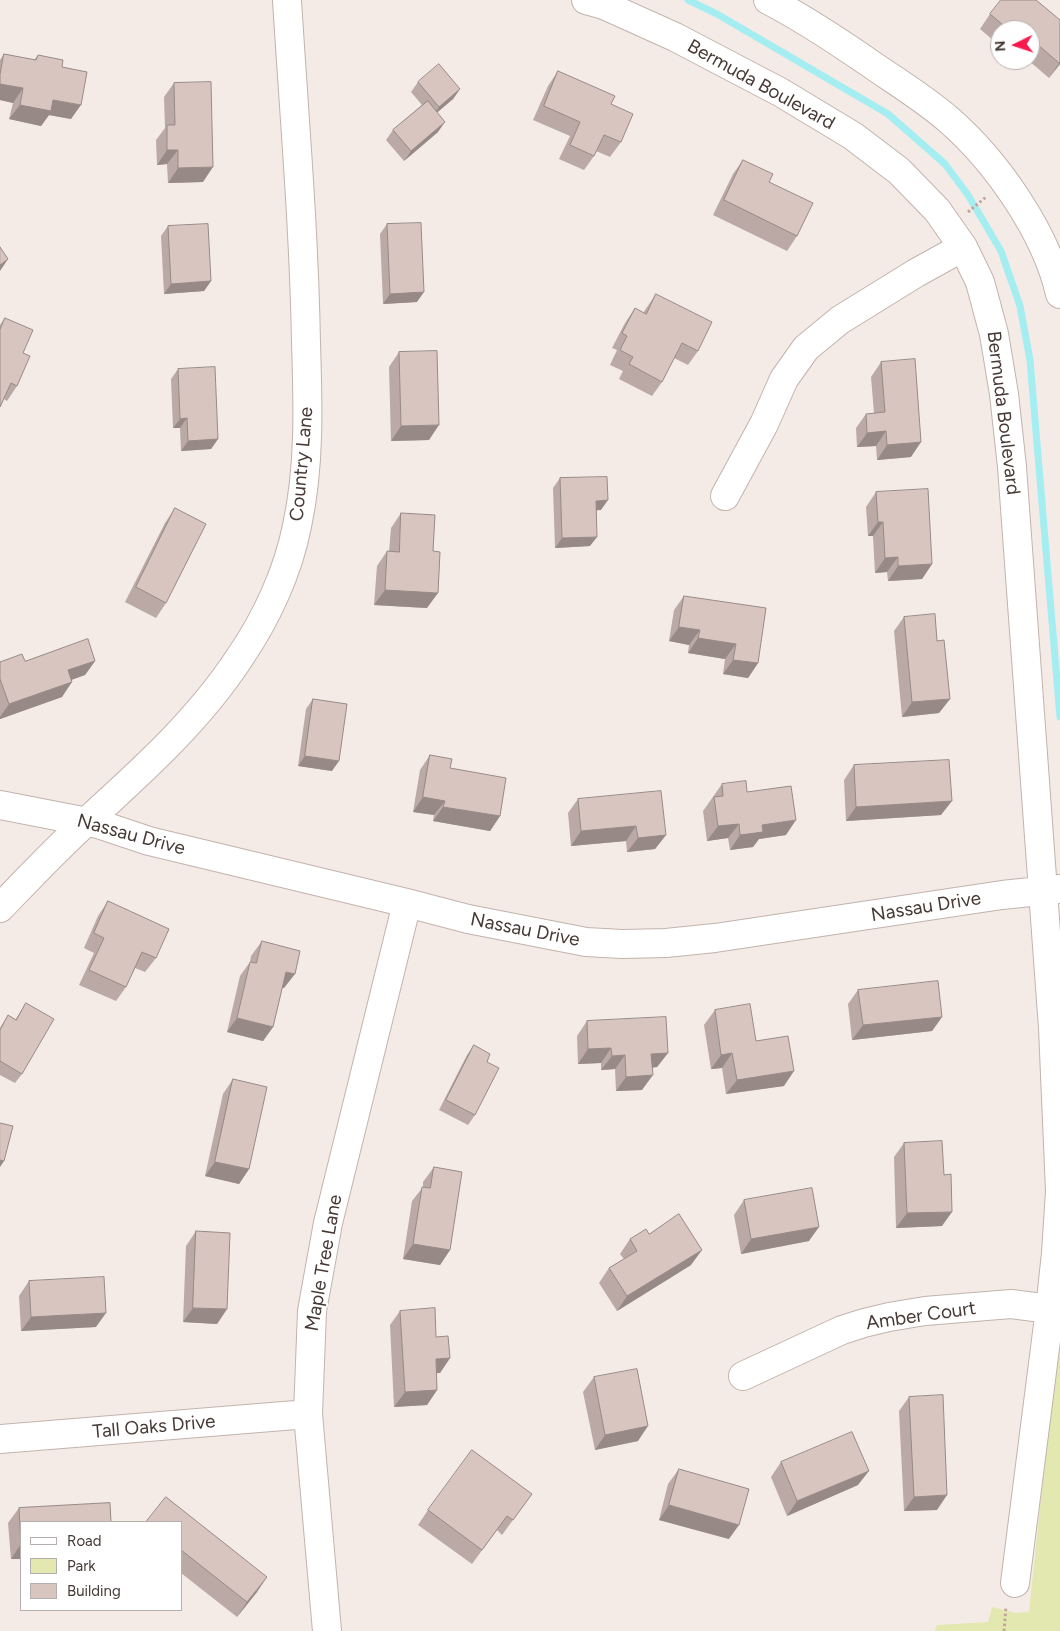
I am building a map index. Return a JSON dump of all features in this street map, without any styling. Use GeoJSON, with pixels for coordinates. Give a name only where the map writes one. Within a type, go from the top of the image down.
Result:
{"type":"FeatureCollection","features":[{"type":"Feature","properties":{"kind":"street","name":"Country Lane"},"geometry":{"type":"LineString","coordinates":[[0,908],[86,821],[110,801],[180,732],[212,696],[241,657],[279,585],[297,528],[304,487],[307,446],[306,301],[287,0]]}},
{"type":"Feature","properties":{"kind":"street","name":"Bermuda Boulevard"},"geometry":{"type":"LineString","coordinates":[[586,0],[604,5],[675,36],[780,92],[853,136],[900,171],[937,210],[963,247],[980,282],[994,334],[1004,394],[1022,595],[1028,702],[1053,890],[1053,1028],[1060,1191],[1050,1309],[1015,1583]]}},
{"type":"Feature","properties":{"kind":"street"},"geometry":{"type":"LineString","coordinates":[[768,0],[837,42],[948,119],[990,161],[1022,208],[1056,273],[1059,288]]}},
{"type":"Feature","properties":{"kind":"street"},"geometry":{"type":"LineString","coordinates":[[725,496],[764,424],[784,379],[806,348],[840,320],[916,273],[963,247]]}},
{"type":"Feature","properties":{"kind":"street","name":"Nassau Drive"},"geometry":{"type":"LineString","coordinates":[[0,805],[86,821],[149,842],[468,919],[586,942],[666,943],[716,938],[1002,895],[1053,890]]}},
{"type":"Feature","properties":{"kind":"street","name":"Maple Tree Lane"},"geometry":{"type":"LineString","coordinates":[[327,1631],[308,1414],[312,1311],[328,1223],[407,903]]}},
{"type":"Feature","properties":{"kind":"street","name":"Amber Court"},"geometry":{"type":"LineString","coordinates":[[743,1376],[842,1330],[864,1322],[925,1311],[1011,1304],[1050,1309]]}},
{"type":"Feature","properties":{"kind":"street","name":"Tall Oaks Drive"},"geometry":{"type":"LineString","coordinates":[[0,1439],[308,1414]]}},
{"type":"Feature","properties":{"kind":"path"},"geometry":{"type":"LineString","coordinates":[[965,214],[993,191]]}},
{"type":"Feature","properties":{"kind":"green space"},"geometry":{"type":"Polygon","coordinates":[[[1060,1317],[1060,1631],[935,1631],[937,1625],[988,1622],[992,1607],[1016,1613],[1029,1612],[1060,1317]]]}},
{"type":"Feature","properties":{"kind":"building"},"geometry":{"type":"Polygon","coordinates":[[[1001,0],[1036,0],[1060,20],[1060,62],[1040,47],[1040,20],[997,20],[990,14],[1001,0]]]}},
{"type":"Feature","properties":{"kind":"building"},"geometry":{"type":"Polygon","coordinates":[[[4,54],[36,60],[38,55],[63,60],[62,67],[87,72],[81,105],[53,100],[51,111],[20,105],[23,88],[0,84],[4,54]]]}},
{"type":"Feature","properties":{"kind":"building"},"geometry":{"type":"Polygon","coordinates":[[[439,64],[460,89],[439,107],[418,82],[439,64]]]}},
{"type":"Feature","properties":{"kind":"building"},"geometry":{"type":"Polygon","coordinates":[[[558,71],[615,96],[611,104],[633,114],[621,142],[604,135],[594,156],[570,145],[580,122],[544,106],[558,71]]]}},
{"type":"Feature","properties":{"kind":"building"},"geometry":{"type":"Polygon","coordinates":[[[211,82],[213,167],[178,168],[178,150],[167,150],[167,125],[175,125],[174,83],[211,82]]]}},
{"type":"Feature","properties":{"kind":"building"},"geometry":{"type":"Polygon","coordinates":[[[428,101],[445,122],[411,151],[393,130],[428,101]]]}},
{"type":"Feature","properties":{"kind":"building"},"geometry":{"type":"Polygon","coordinates":[[[743,160],[773,174],[769,182],[813,203],[797,236],[724,200],[743,160]]]}},
{"type":"Feature","properties":{"kind":"building"},"geometry":{"type":"Polygon","coordinates":[[[421,223],[424,292],[390,294],[387,224],[421,223]]]}},
{"type":"Feature","properties":{"kind":"building"},"geometry":{"type":"Polygon","coordinates":[[[208,224],[211,281],[171,284],[168,226],[208,224]]]}},
{"type":"Feature","properties":{"kind":"building"},"geometry":{"type":"Polygon","coordinates":[[[0,247],[8,259],[0,265],[0,247]]]}},
{"type":"Feature","properties":{"kind":"building"},"geometry":{"type":"Polygon","coordinates":[[[656,294],[712,322],[698,351],[682,343],[662,382],[629,364],[633,357],[620,350],[627,336],[622,333],[635,308],[646,314],[656,294]]]}},
{"type":"Feature","properties":{"kind":"building"},"geometry":{"type":"Polygon","coordinates":[[[5,318],[33,330],[23,353],[30,356],[17,386],[11,383],[0,407],[0,330],[5,318]]]}},
{"type":"Feature","properties":{"kind":"building"},"geometry":{"type":"Polygon","coordinates":[[[437,351],[439,425],[401,426],[399,352],[437,351]]]}},
{"type":"Feature","properties":{"kind":"building"},"geometry":{"type":"Polygon","coordinates":[[[915,359],[921,442],[887,445],[886,431],[867,433],[866,414],[885,412],[881,362],[915,359]]]}},
{"type":"Feature","properties":{"kind":"building"},"geometry":{"type":"Polygon","coordinates":[[[215,367],[218,439],[188,441],[187,418],[180,419],[178,369],[215,367]]]}},
{"type":"Feature","properties":{"kind":"building"},"geometry":{"type":"Polygon","coordinates":[[[607,477],[608,500],[596,501],[597,537],[562,538],[560,478],[607,477]]]}},
{"type":"Feature","properties":{"kind":"building"},"geometry":{"type":"Polygon","coordinates":[[[928,489],[932,564],[898,566],[898,557],[885,558],[883,522],[878,522],[876,492],[928,489]]]}},
{"type":"Feature","properties":{"kind":"building"},"geometry":{"type":"Polygon","coordinates":[[[175,508],[206,524],[166,603],[136,587],[175,508]]]}},
{"type":"Feature","properties":{"kind":"building"},"geometry":{"type":"Polygon","coordinates":[[[401,513],[435,515],[433,551],[440,552],[438,593],[385,590],[387,551],[399,552],[401,513]]]}},
{"type":"Feature","properties":{"kind":"building"},"geometry":{"type":"Polygon","coordinates":[[[684,596],[766,608],[758,663],[733,660],[736,644],[698,638],[700,630],[679,627],[684,596]]]}},
{"type":"Feature","properties":{"kind":"building"},"geometry":{"type":"Polygon","coordinates":[[[935,614],[937,641],[944,640],[950,699],[912,702],[904,617],[935,614]]]}},
{"type":"Feature","properties":{"kind":"building"},"geometry":{"type":"Polygon","coordinates":[[[88,639],[95,661],[68,670],[72,682],[9,704],[0,679],[0,662],[22,654],[25,661],[88,639]]]}},
{"type":"Feature","properties":{"kind":"building"},"geometry":{"type":"Polygon","coordinates":[[[313,699],[347,704],[339,761],[305,756],[313,699]]]}},
{"type":"Feature","properties":{"kind":"building"},"geometry":{"type":"Polygon","coordinates":[[[430,755],[452,759],[450,768],[506,778],[500,816],[443,807],[445,801],[423,797],[430,755]]]}},
{"type":"Feature","properties":{"kind":"building"},"geometry":{"type":"Polygon","coordinates":[[[949,760],[952,801],[856,807],[854,765],[949,760]]]}},
{"type":"Feature","properties":{"kind":"building"},"geometry":{"type":"Polygon","coordinates":[[[746,781],[747,792],[791,786],[796,820],[762,825],[763,832],[740,835],[739,824],[718,826],[714,797],[723,796],[722,784],[746,781]]]}},
{"type":"Feature","properties":{"kind":"building"},"geometry":{"type":"Polygon","coordinates":[[[661,791],[666,835],[638,838],[636,826],[581,831],[578,799],[661,791]]]}},
{"type":"Feature","properties":{"kind":"building"},"geometry":{"type":"Polygon","coordinates":[[[108,901],[169,929],[156,958],[142,952],[126,987],[89,970],[104,938],[94,933],[108,901]]]}},
{"type":"Feature","properties":{"kind":"building"},"geometry":{"type":"Polygon","coordinates":[[[262,941],[300,951],[295,974],[286,972],[273,1027],[237,1018],[250,962],[256,963],[262,941]]]}},
{"type":"Feature","properties":{"kind":"building"},"geometry":{"type":"Polygon","coordinates":[[[938,981],[942,1017],[863,1025],[858,990],[938,981]]]}},
{"type":"Feature","properties":{"kind":"building"},"geometry":{"type":"Polygon","coordinates":[[[26,1003],[54,1019],[22,1074],[0,1061],[0,1030],[8,1015],[16,1020],[26,1003]]]}},
{"type":"Feature","properties":{"kind":"building"},"geometry":{"type":"Polygon","coordinates":[[[750,1004],[756,1041],[788,1036],[794,1071],[737,1080],[732,1053],[721,1055],[715,1010],[750,1004]]]}},
{"type":"Feature","properties":{"kind":"building"},"geometry":{"type":"Polygon","coordinates":[[[666,1017],[668,1053],[651,1054],[653,1075],[626,1077],[625,1055],[612,1056],[611,1048],[588,1049],[587,1021],[666,1017]]]}},
{"type":"Feature","properties":{"kind":"building"},"geometry":{"type":"Polygon","coordinates":[[[474,1045],[490,1054],[487,1062],[499,1068],[475,1115],[446,1100],[474,1045]]]}},
{"type":"Feature","properties":{"kind":"building"},"geometry":{"type":"Polygon","coordinates":[[[233,1079],[267,1087],[249,1169],[215,1162],[233,1079]]]}},
{"type":"Feature","properties":{"kind":"building"},"geometry":{"type":"Polygon","coordinates":[[[0,1123],[13,1126],[4,1161],[0,1160],[0,1123]]]}},
{"type":"Feature","properties":{"kind":"building"},"geometry":{"type":"Polygon","coordinates":[[[942,1141],[944,1175],[951,1174],[952,1212],[907,1213],[904,1143],[942,1141]]]}},
{"type":"Feature","properties":{"kind":"building"},"geometry":{"type":"Polygon","coordinates":[[[434,1167],[462,1172],[450,1250],[413,1244],[422,1187],[430,1188],[434,1167]]]}},
{"type":"Feature","properties":{"kind":"building"},"geometry":{"type":"Polygon","coordinates":[[[812,1188],[819,1227],[751,1239],[744,1200],[812,1188]]]}},
{"type":"Feature","properties":{"kind":"building"},"geometry":{"type":"Polygon","coordinates":[[[679,1214],[702,1250],[627,1296],[609,1268],[637,1251],[630,1239],[646,1229],[649,1234],[679,1214]]]}},
{"type":"Feature","properties":{"kind":"building"},"geometry":{"type":"Polygon","coordinates":[[[196,1231],[230,1233],[227,1309],[193,1308],[196,1231]]]}},
{"type":"Feature","properties":{"kind":"building"},"geometry":{"type":"Polygon","coordinates":[[[104,1277],[106,1313],[31,1317],[29,1281],[104,1277]]]}},
{"type":"Feature","properties":{"kind":"building"},"geometry":{"type":"Polygon","coordinates":[[[435,1308],[436,1337],[448,1336],[450,1358],[436,1359],[437,1390],[405,1392],[400,1311],[435,1308]]]}},
{"type":"Feature","properties":{"kind":"building"},"geometry":{"type":"Polygon","coordinates":[[[637,1369],[648,1426],[605,1435],[594,1377],[637,1369]]]}},
{"type":"Feature","properties":{"kind":"building"},"geometry":{"type":"Polygon","coordinates":[[[943,1395],[947,1495],[914,1497],[909,1397],[943,1395]]]}},
{"type":"Feature","properties":{"kind":"building"},"geometry":{"type":"Polygon","coordinates":[[[852,1432],[869,1471],[797,1501],[781,1462],[852,1432]]]}},
{"type":"Feature","properties":{"kind":"building"},"geometry":{"type":"Polygon","coordinates":[[[472,1450],[532,1494],[513,1520],[507,1516],[482,1550],[428,1510],[472,1450]]]}},
{"type":"Feature","properties":{"kind":"building"},"geometry":{"type":"Polygon","coordinates":[[[679,1469],[749,1489],[739,1525],[669,1505],[679,1469]]]}},
{"type":"Feature","properties":{"kind":"building"},"geometry":{"type":"Polygon","coordinates":[[[166,1497],[267,1577],[247,1602],[182,1551],[182,1521],[147,1521],[166,1497]]]}},
{"type":"Feature","properties":{"kind":"building"},"geometry":{"type":"Polygon","coordinates":[[[110,1503],[111,1521],[20,1521],[20,1526],[19,1508],[110,1503]]]}},
{"type":"Feature","properties":{"kind":"waterway"},"geometry":{"type":"LineString","coordinates":[[688,0],[717,14],[888,114],[945,164],[968,195],[1001,251],[1020,306],[1030,360],[1060,717]]}}]}
